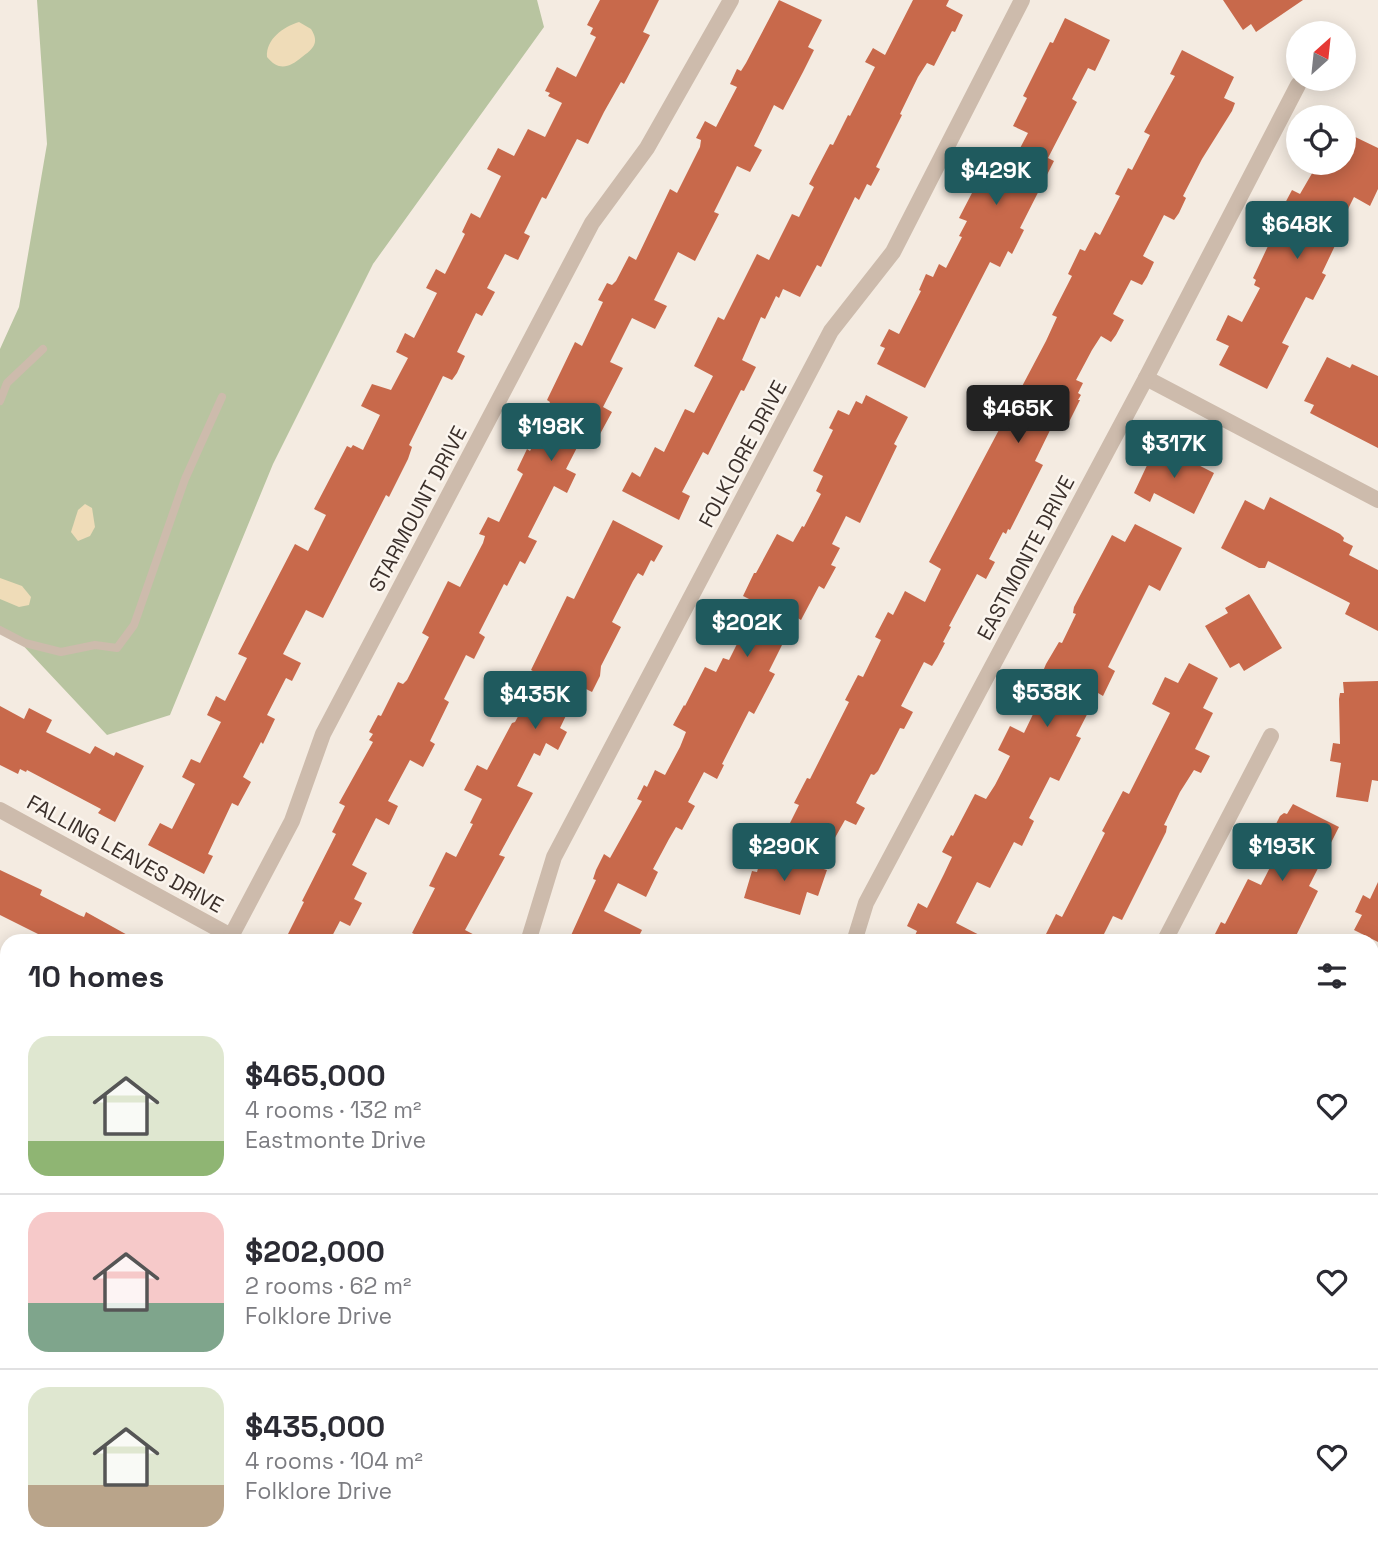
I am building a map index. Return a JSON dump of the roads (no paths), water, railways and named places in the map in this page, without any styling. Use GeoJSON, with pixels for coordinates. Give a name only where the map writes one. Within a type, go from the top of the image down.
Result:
{"type":"FeatureCollection","features":[{"type":"Feature","properties":{"kind":"street","name":"STARMOUNT DRIVE"},"geometry":{"type":"LineString","coordinates":[[232,934],[292,821],[323,734],[592,223],[647,148],[731,0]]}},
{"type":"Feature","properties":{"kind":"street","name":"FOLKLORE DRIVE"},"geometry":{"type":"LineString","coordinates":[[530,934],[554,857],[831,331],[893,253],[1022,0]]}},
{"type":"Feature","properties":{"kind":"street","name":"EASTMONTE DRIVE"},"geometry":{"type":"LineString","coordinates":[[856,934],[866,903],[1146,378],[1295,91]]}},
{"type":"Feature","properties":{"kind":"street"},"geometry":{"type":"LineString","coordinates":[[1146,378],[1378,500]]}},
{"type":"Feature","properties":{"kind":"street"},"geometry":{"type":"LineString","coordinates":[[1168,934],[1271,736]]}},
{"type":"Feature","properties":{"kind":"street","name":"FALLING LEAVES DRIVE"},"geometry":{"type":"LineString","coordinates":[[0,810],[220,934]]}},
{"type":"Feature","properties":{"kind":"lane"},"geometry":{"type":"LineString","coordinates":[[0,401],[7,383],[43,349]]}},
{"type":"Feature","properties":{"kind":"lane"},"geometry":{"type":"LineString","coordinates":[[0,630],[25,643],[61,652],[95,645],[117,648],[134,625],[185,479],[222,397]]}}]}
